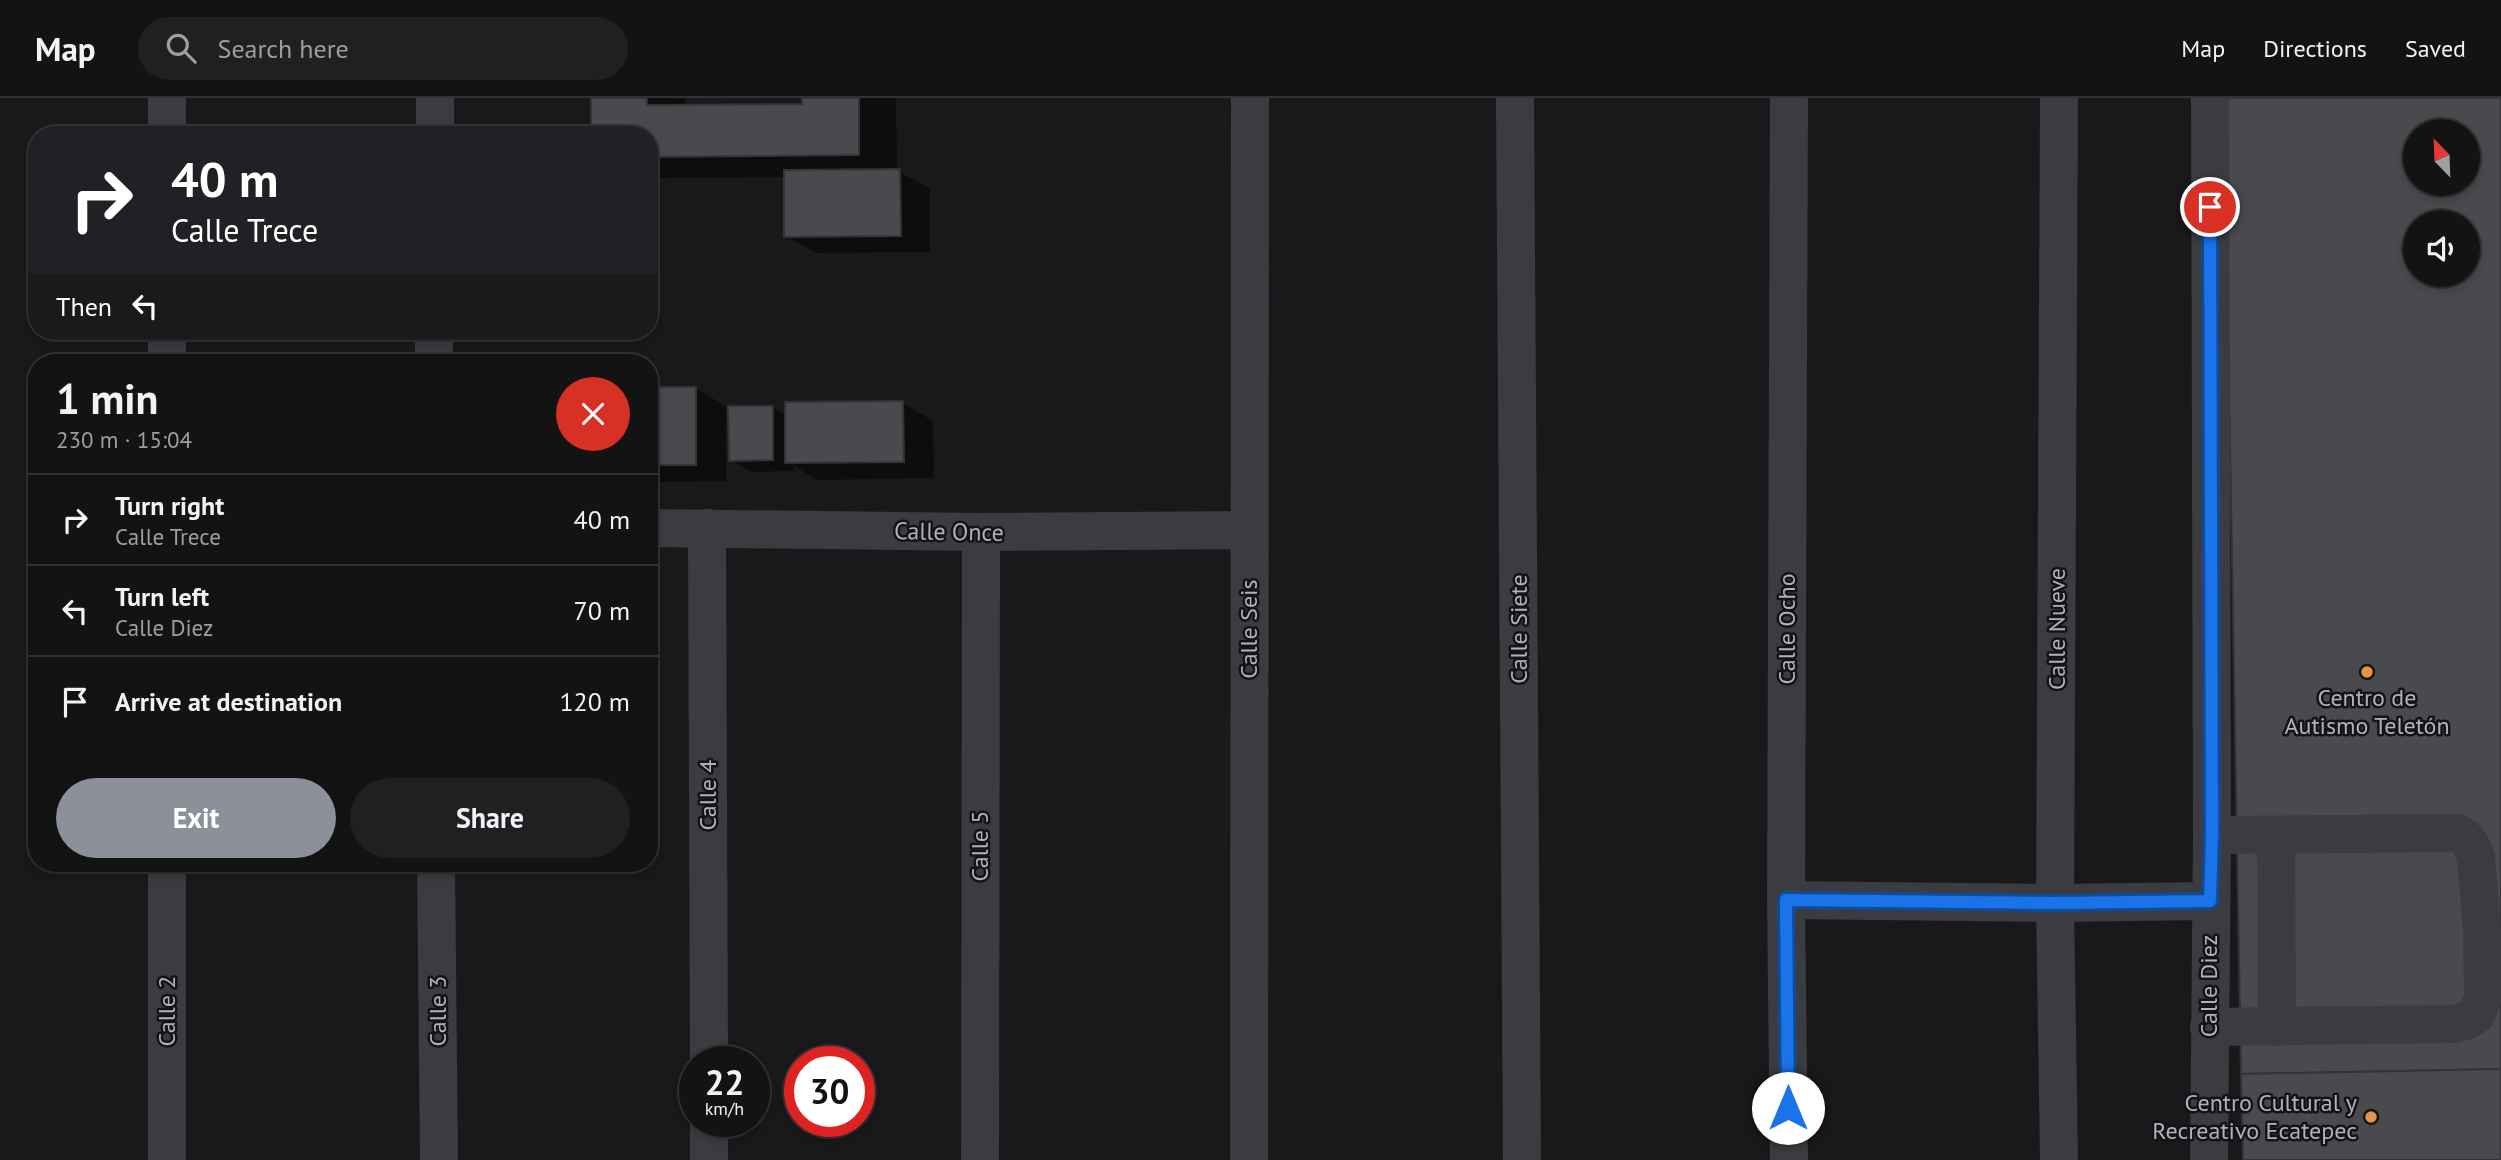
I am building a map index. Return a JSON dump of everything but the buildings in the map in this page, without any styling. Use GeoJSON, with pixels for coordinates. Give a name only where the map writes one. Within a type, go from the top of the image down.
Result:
{"type":"FeatureCollection","features":[{"type":"Feature","properties":{"kind":"street"},"geometry":{"type":"LineString","coordinates":[[167,98],[167,126]]}},
{"type":"Feature","properties":{"kind":"street"},"geometry":{"type":"LineString","coordinates":[[435,98],[435,126]]}},
{"type":"Feature","properties":{"kind":"street","name":"Calle Seis"},"geometry":{"type":"LineString","coordinates":[[1249,1160],[1251,98]]}},
{"type":"Feature","properties":{"kind":"street","name":"Calle Siete"},"geometry":{"type":"LineString","coordinates":[[1515,98],[1522,1160]]}},
{"type":"Feature","properties":{"kind":"street","name":"Calle Ocho"},"geometry":{"type":"LineString","coordinates":[[1789,98],[1786,900],[1789,1160]]}},
{"type":"Feature","properties":{"kind":"street","name":"Calle Nueve"},"geometry":{"type":"LineString","coordinates":[[2059,98],[2056,903],[2059,1160]]}},
{"type":"Feature","properties":{"kind":"street","name":"Calle Diez"},"geometry":{"type":"LineString","coordinates":[[2209,1160],[2212,835],[2210,98]]}},
{"type":"Feature","properties":{"kind":"street","name":"Calle Once"},"geometry":{"type":"LineString","coordinates":[[658,528],[981,532],[1249,530]]}},
{"type":"Feature","properties":{"kind":"street","name":"Calle 4"},"geometry":{"type":"LineString","coordinates":[[706,528],[709,1046]]}},
{"type":"Feature","properties":{"kind":"street","name":"Calle 5"},"geometry":{"type":"LineString","coordinates":[[980,1160],[981,532]]}},
{"type":"Feature","properties":{"kind":"street"},"geometry":{"type":"LineString","coordinates":[[2209,1027],[2454,1024],[2476,1015],[2483,998],[2482,928],[2476,858],[2474,848],[2458,833],[2212,835]]}},
{"type":"Feature","properties":{"kind":"street"},"geometry":{"type":"LineString","coordinates":[[2276,836],[2277,1027]]}},
{"type":"Feature","properties":{"kind":"street","name":"Calle 2"},"geometry":{"type":"LineString","coordinates":[[167,872],[167,1160]]}},
{"type":"Feature","properties":{"kind":"street","name":"Calle 3"},"geometry":{"type":"LineString","coordinates":[[436,872],[439,1160]]}},
{"type":"Feature","properties":{"kind":"street"},"geometry":{"type":"LineString","coordinates":[[1786,900],[2056,903],[2210,901]]}},
{"type":"Feature","properties":{"kind":"street"},"geometry":{"type":"LineString","coordinates":[[709,1137],[709,1160]]}},
{"type":"Feature","properties":{"kind":"place","name":"Centro de Autismo Teletón"},"geometry":{"type":"Point","coordinates":[2367,672]}},
{"type":"Feature","properties":{"kind":"place","name":"Centro Cultural y Recreativo Ecatepec"},"geometry":{"type":"Point","coordinates":[2371,1117]}},
{"type":"Feature","properties":{"kind":"route"},"geometry":{"type":"LineString","coordinates":[[1788,1108],[1786,900],[2056,903],[2210,901],[2210,207]]}}]}
